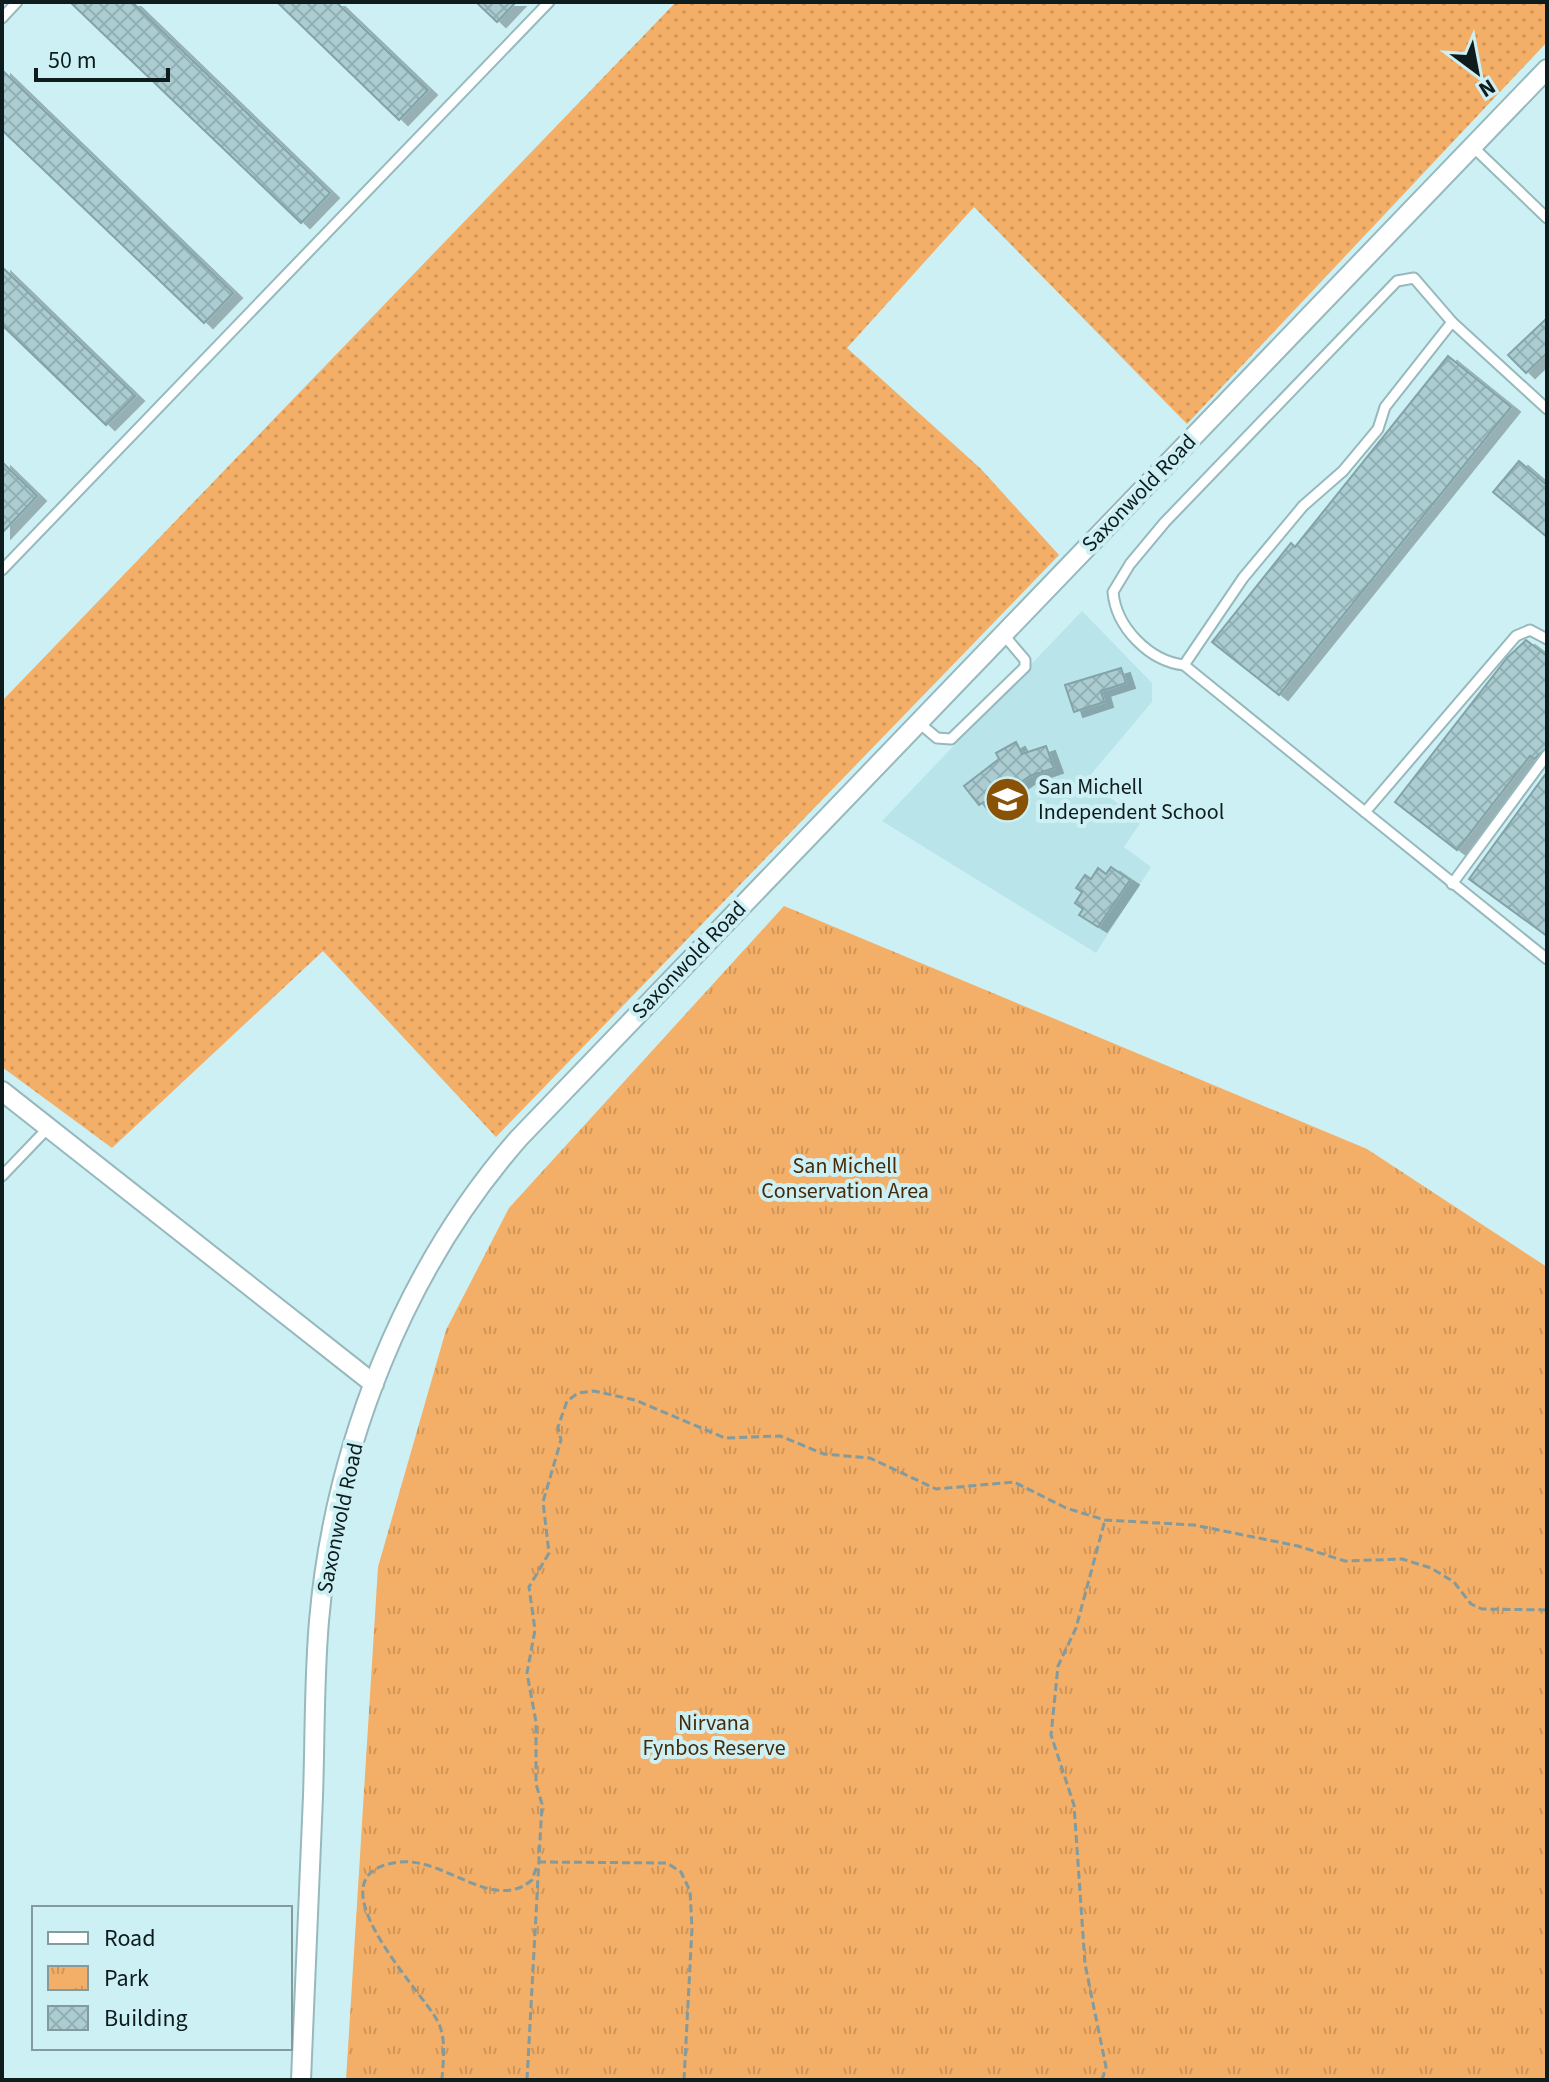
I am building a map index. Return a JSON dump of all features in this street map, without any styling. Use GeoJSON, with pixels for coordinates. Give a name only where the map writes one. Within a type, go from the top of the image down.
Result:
{"type":"FeatureCollection","features":[{"type":"Feature","properties":{"kind":"street","name":"Saxonwold Road"},"geometry":{"type":"LineString","coordinates":[[301,2080],[319,1621],[332,1535],[354,1446],[374,1384],[410,1301],[446,1235],[480,1183],[918,722],[1547,69]]}},
{"type":"Feature","properties":{"kind":"street"},"geometry":{"type":"LineString","coordinates":[[2,1091],[374,1384]]}},
{"type":"Feature","properties":{"kind":"lane"},"geometry":{"type":"LineString","coordinates":[[2,18],[17,2]]}},
{"type":"Feature","properties":{"kind":"lane"},"geometry":{"type":"LineString","coordinates":[[2,570],[549,2]]}},
{"type":"Feature","properties":{"kind":"lane"},"geometry":{"type":"LineString","coordinates":[[1472,146],[1547,218]]}},
{"type":"Feature","properties":{"kind":"lane"},"geometry":{"type":"LineString","coordinates":[[1547,409],[1452,322],[1414,278],[1397,281],[1165,522],[1130,564],[1113,592],[1122,622],[1151,653],[1163,661],[1184,665],[1547,959]]}},
{"type":"Feature","properties":{"kind":"lane"},"geometry":{"type":"LineString","coordinates":[[1184,665],[1253,566],[1303,506],[1343,471],[1378,429],[1385,407],[1452,322]]}},
{"type":"Feature","properties":{"kind":"lane"},"geometry":{"type":"LineString","coordinates":[[1365,812],[1516,636],[1530,630],[1547,639]]}},
{"type":"Feature","properties":{"kind":"lane"},"geometry":{"type":"LineString","coordinates":[[918,722],[937,738],[951,739],[1025,667],[1025,660],[1003,634]]}},
{"type":"Feature","properties":{"kind":"lane"},"geometry":{"type":"LineString","coordinates":[[1452,884],[1547,755]]}},
{"type":"Feature","properties":{"kind":"lane"},"geometry":{"type":"LineString","coordinates":[[2,1176],[48,1128]]}},
{"type":"Feature","properties":{"kind":"path"},"geometry":{"type":"LineString","coordinates":[[527,2080],[542,1804],[536,1784],[536,1722],[527,1673],[535,1630],[529,1587],[549,1553],[543,1502],[561,1440],[558,1427],[567,1401],[578,1393],[594,1391],[635,1400],[725,1438],[780,1436],[824,1454],[870,1458],[936,1489],[1014,1482],[1066,1508],[1105,1520],[1194,1525],[1298,1546],[1345,1561],[1402,1559],[1431,1568],[1454,1582],[1471,1604],[1482,1609],[1547,1610]]}},
{"type":"Feature","properties":{"kind":"path"},"geometry":{"type":"LineString","coordinates":[[1102,2080],[1106,2067],[1085,1964],[1074,1805],[1051,1735],[1058,1666],[1076,1628],[1105,1520]]}},
{"type":"Feature","properties":{"kind":"path"},"geometry":{"type":"LineString","coordinates":[[442,2080],[443,2040],[437,2020],[379,1942],[363,1901],[366,1882],[378,1868],[414,1861],[443,1868],[496,1892],[511,1892],[532,1880],[538,1862]]}},
{"type":"Feature","properties":{"kind":"path"},"geometry":{"type":"LineString","coordinates":[[538,1862],[667,1863],[681,1872],[690,1891],[692,1928],[684,2080]]}},
{"type":"Feature","properties":{"kind":"shaded area","name":"San Michell Independent School"},"geometry":{"type":"Polygon","coordinates":[[[1082,611],[1152,683],[1152,702],[1087,779],[1141,822],[1124,847],[1151,867],[1096,953],[882,821],[1082,611]]]}},
{"type":"Feature","properties":{"kind":"green space"},"geometry":{"type":"Polygon","coordinates":[[[676,2],[1547,2],[1547,42],[1187,424],[974,207],[847,348],[981,469],[1059,555],[496,1137],[323,951],[112,1148],[2,1067],[2,701],[676,2]]]}},
{"type":"Feature","properties":{"kind":"green space","name":"Nirvana Fynbos Reserve"},"geometry":{"type":"Polygon","coordinates":[[[784,906],[1367,1149],[1547,1267],[1547,2080],[346,2080],[378,1567],[446,1330],[509,1208],[784,906]]]}},
{"type":"Feature","properties":{"kind":"building"},"geometry":{"type":"Polygon","coordinates":[[[70,2],[132,2],[330,193],[301,223],[70,2]]]}},
{"type":"Feature","properties":{"kind":"building"},"geometry":{"type":"Polygon","coordinates":[[[277,2],[336,2],[428,90],[399,120],[277,2]]]}},
{"type":"Feature","properties":{"kind":"building"},"geometry":{"type":"Polygon","coordinates":[[[476,2],[516,2],[497,22],[476,2]]]}},
{"type":"Feature","properties":{"kind":"building"},"geometry":{"type":"Polygon","coordinates":[[[2,70],[233,293],[204,323],[2,130],[2,70]]]}},
{"type":"Feature","properties":{"kind":"building"},"geometry":{"type":"Polygon","coordinates":[[[2,267],[135,396],[106,425],[2,325],[2,267]]]}},
{"type":"Feature","properties":{"kind":"building"},"geometry":{"type":"Polygon","coordinates":[[[1547,318],[1547,353],[1526,373],[1508,355],[1547,318]]]}},
{"type":"Feature","properties":{"kind":"building"},"geometry":{"type":"Polygon","coordinates":[[[1448,356],[1511,407],[1279,695],[1212,642],[1291,543],[1295,547],[1448,356]]]}},
{"type":"Feature","properties":{"kind":"building"},"geometry":{"type":"Polygon","coordinates":[[[1519,461],[1547,485],[1547,537],[1493,492],[1519,461]]]}},
{"type":"Feature","properties":{"kind":"building"},"geometry":{"type":"Polygon","coordinates":[[[2,462],[37,496],[2,533],[2,462]]]}},
{"type":"Feature","properties":{"kind":"building"},"geometry":{"type":"Polygon","coordinates":[[[1526,640],[1547,656],[1547,748],[1534,759],[1530,756],[1457,850],[1395,802],[1507,658],[1526,640]]]}},
{"type":"Feature","properties":{"kind":"building"},"geometry":{"type":"Polygon","coordinates":[[[1121,668],[1126,683],[1101,691],[1104,702],[1074,712],[1065,685],[1121,668]]]}},
{"type":"Feature","properties":{"kind":"building"},"geometry":{"type":"Polygon","coordinates":[[[1016,742],[1022,754],[1046,746],[1054,768],[1030,776],[987,806],[984,802],[979,805],[964,786],[999,759],[996,753],[1016,742]]]}},
{"type":"Feature","properties":{"kind":"building"},"geometry":{"type":"Polygon","coordinates":[[[1547,772],[1547,936],[1469,879],[1547,772]]]}},
{"type":"Feature","properties":{"kind":"building"},"geometry":{"type":"Polygon","coordinates":[[[1111,867],[1130,880],[1098,927],[1079,915],[1083,909],[1075,903],[1082,892],[1076,888],[1085,875],[1091,879],[1098,868],[1106,874],[1111,867]]]}},
{"type":"Feature","properties":{"kind":"place","name":"San Michell Independent School"},"geometry":{"type":"Point","coordinates":[1007,800]}},
{"type":"Feature","properties":{"kind":"park label","name":"San Michell Conservation Area"},"geometry":{"type":"Point","coordinates":[845,1178]}}]}
